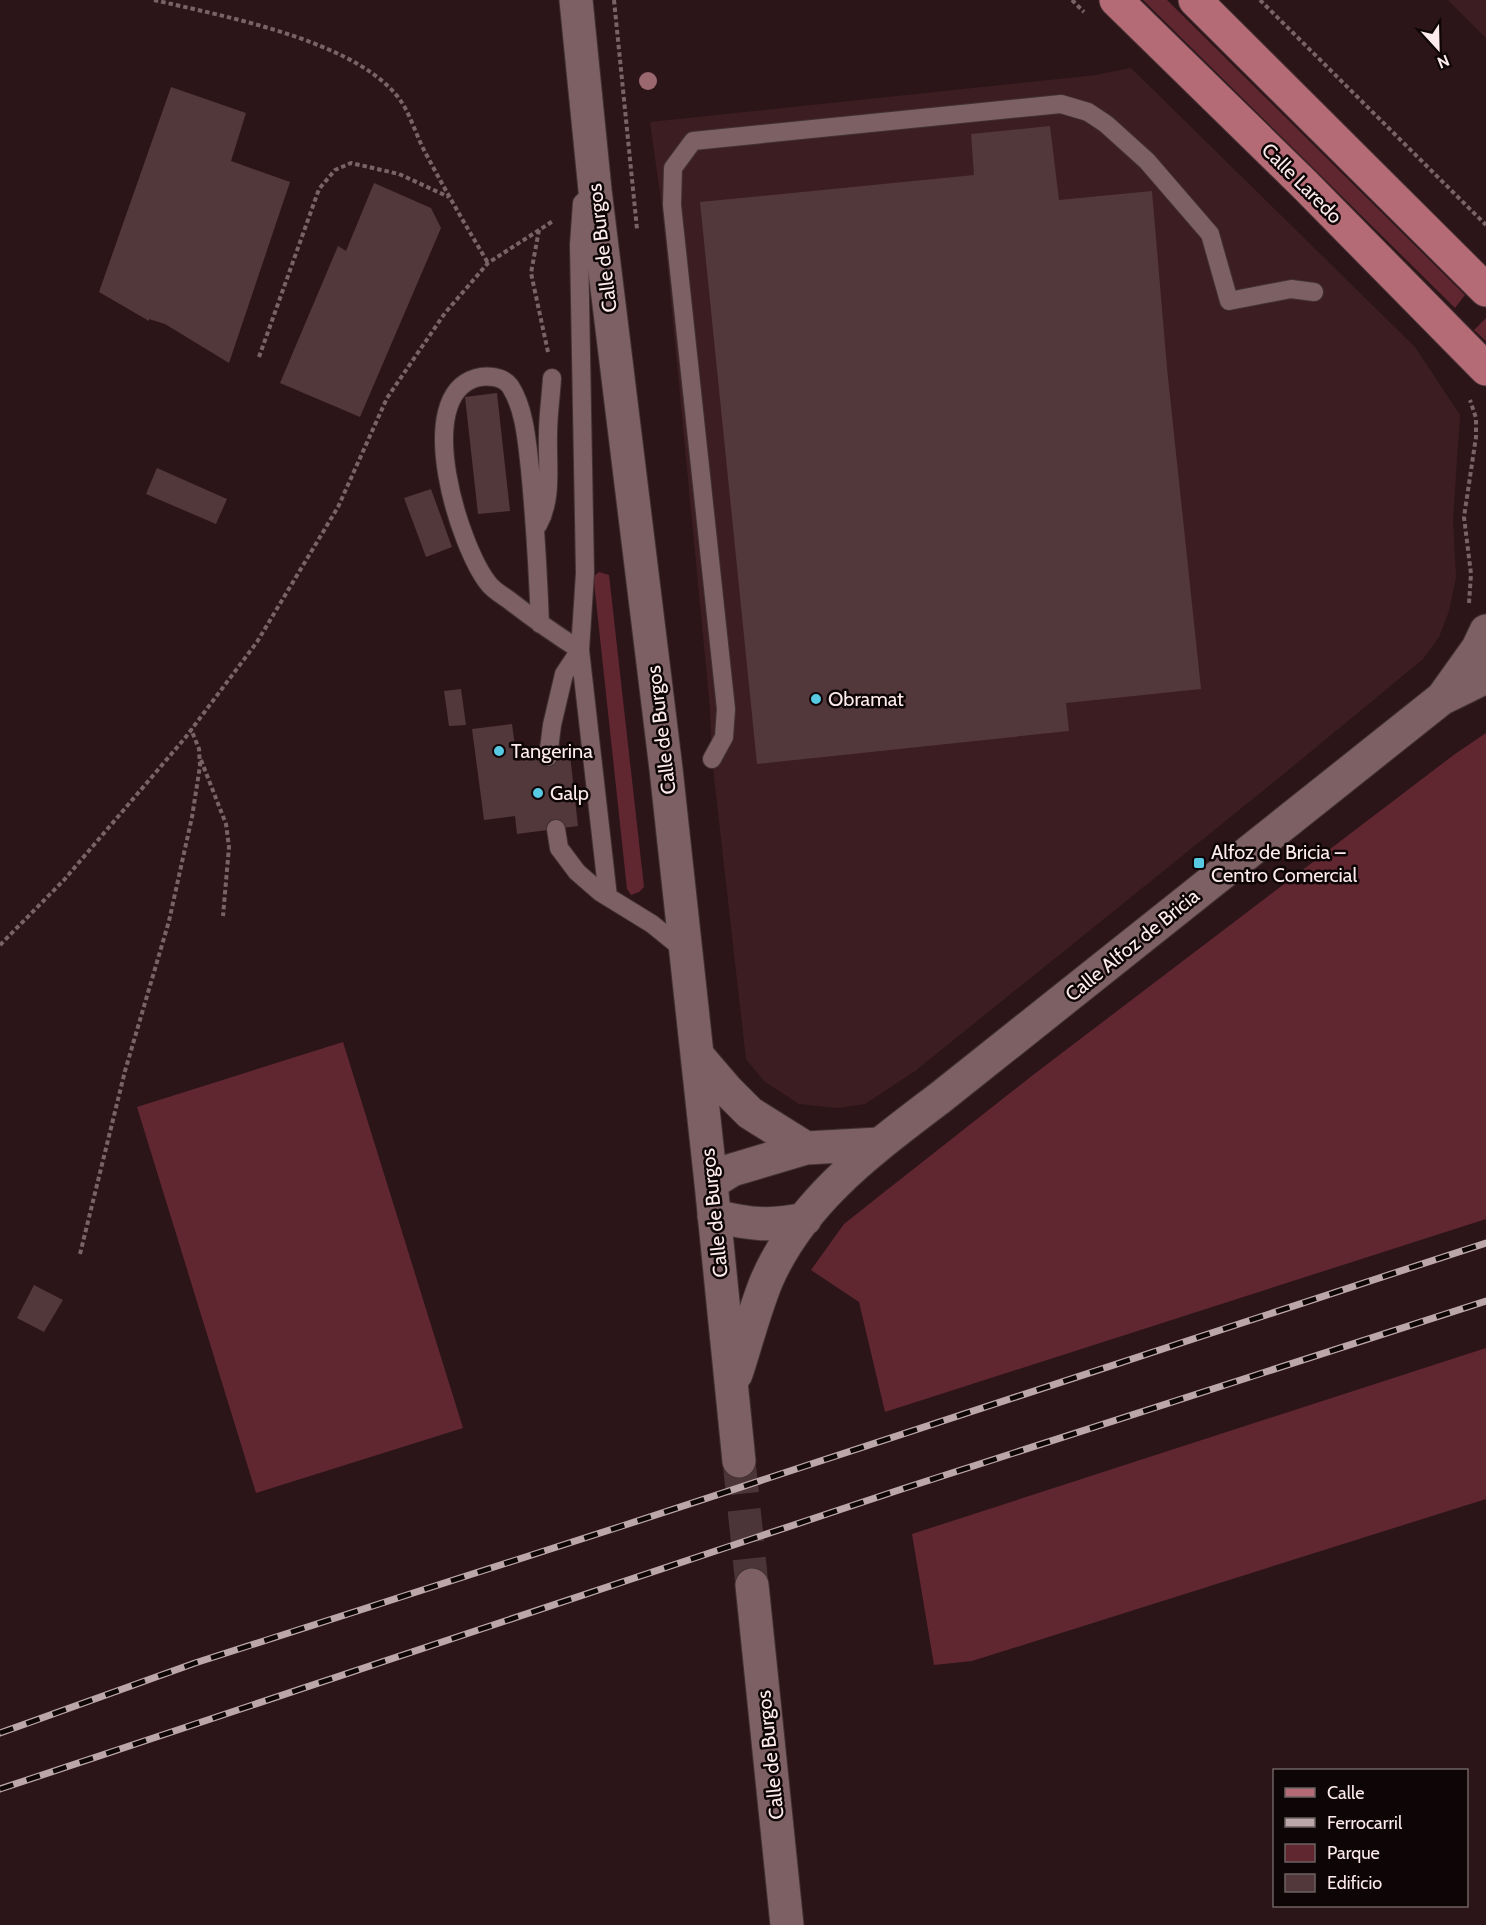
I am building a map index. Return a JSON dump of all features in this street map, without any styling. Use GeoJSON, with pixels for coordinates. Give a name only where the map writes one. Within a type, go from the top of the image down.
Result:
{"type":"FeatureCollection","features":[{"type":"Feature","properties":{"kind":"main road","name":"Calle Laredo"},"geometry":{"type":"LineString","coordinates":[[1116,0],[1305,185],[1486,369]]}},
{"type":"Feature","properties":{"kind":"main road"},"geometry":{"type":"LineString","coordinates":[[1195,0],[1486,290]]}},
{"type":"Feature","properties":{"kind":"street","name":"Calle de Burgos"},"geometry":{"type":"LineString","coordinates":[[576,0],[588,197],[666,769],[739,1461]]}},
{"type":"Feature","properties":{"kind":"street","name":"Calle Alfoz de Bricia"},"geometry":{"type":"LineString","coordinates":[[1441,699],[1478,648],[1476,622]]}},
{"type":"Feature","properties":{"kind":"street","name":"Calle Alfoz de Bricia"},"geometry":{"type":"LineString","coordinates":[[732,1387],[766,1282],[783,1251],[826,1191],[879,1144],[1441,699],[1486,677]]}},
{"type":"Feature","properties":{"kind":"street"},"geometry":{"type":"LineString","coordinates":[[697,1055],[750,1113],[806,1148]]}},
{"type":"Feature","properties":{"kind":"street"},"geometry":{"type":"LineString","coordinates":[[711,1183],[732,1170],[806,1148],[879,1144]]}},
{"type":"Feature","properties":{"kind":"street"},"geometry":{"type":"LineString","coordinates":[[714,1216],[766,1225],[805,1219]]}},
{"type":"Feature","properties":{"kind":"street","name":"Calle de Burgos"},"geometry":{"type":"LineString","coordinates":[[752,1585],[787,1925]]}},
{"type":"Feature","properties":{"kind":"lane"},"geometry":{"type":"LineString","coordinates":[[712,759],[724,737],[726,709],[672,206],[673,168],[693,141],[1061,104],[1088,112],[1106,124],[1147,161],[1210,234],[1229,301],[1291,289],[1314,292]]}},
{"type":"Feature","properties":{"kind":"lane"},"geometry":{"type":"LineString","coordinates":[[588,197],[579,245],[585,573],[580,650],[608,897]]}},
{"type":"Feature","properties":{"kind":"lane"},"geometry":{"type":"LineString","coordinates":[[540,624],[536,530],[525,434],[519,407],[509,384],[499,378],[483,376],[465,381],[450,399],[444,431],[447,482],[459,521],[471,552],[488,584],[540,624],[580,650]]}},
{"type":"Feature","properties":{"kind":"lane"},"geometry":{"type":"LineString","coordinates":[[536,530],[544,515],[548,497],[548,432],[552,378]]}},
{"type":"Feature","properties":{"kind":"lane"},"geometry":{"type":"LineString","coordinates":[[548,758],[552,725],[564,674],[580,650]]}},
{"type":"Feature","properties":{"kind":"lane"},"geometry":{"type":"LineString","coordinates":[[556,829],[559,848],[577,872],[608,897],[652,924],[684,950]]}},
{"type":"Feature","properties":{"kind":"path"},"geometry":{"type":"LineString","coordinates":[[154,0],[221,15],[307,40],[349,58],[373,73],[404,106],[415,134],[488,263]]}},
{"type":"Feature","properties":{"kind":"path"},"geometry":{"type":"LineString","coordinates":[[1072,0],[1087,15]]}},
{"type":"Feature","properties":{"kind":"path"},"geometry":{"type":"LineString","coordinates":[[1260,0],[1486,225]]}},
{"type":"Feature","properties":{"kind":"path"},"geometry":{"type":"LineString","coordinates":[[259,357],[320,189],[335,170],[351,163],[399,174],[450,198]]}},
{"type":"Feature","properties":{"kind":"path"},"geometry":{"type":"LineString","coordinates":[[0,945],[64,880],[191,729],[257,642],[338,507],[387,398],[445,313],[488,263],[588,197]]}},
{"type":"Feature","properties":{"kind":"path"},"geometry":{"type":"LineString","coordinates":[[539,229],[531,273],[552,378]]}},
{"type":"Feature","properties":{"kind":"path"},"geometry":{"type":"LineString","coordinates":[[1469,399],[1476,418],[1476,437],[1464,518],[1471,574],[1469,604],[1476,622]]}},
{"type":"Feature","properties":{"kind":"path"},"geometry":{"type":"LineString","coordinates":[[80,1254],[125,1071],[169,921],[192,816],[200,756],[191,729]]}},
{"type":"Feature","properties":{"kind":"path"},"geometry":{"type":"LineString","coordinates":[[200,756],[226,824],[229,847],[223,916]]}},
{"type":"Feature","properties":{"kind":"shaded area"},"geometry":{"type":"Polygon","coordinates":[[[1448,0],[1486,0],[1486,38],[1448,0]]]}},
{"type":"Feature","properties":{"kind":"shaded area"},"geometry":{"type":"Polygon","coordinates":[[[1131,68],[1415,347],[1460,415],[1453,520],[1456,577],[1449,611],[1439,637],[1423,659],[915,1071],[865,1104],[838,1108],[799,1104],[764,1081],[746,1059],[712,759],[710,708],[662,207],[650,122],[1096,75],[1131,68]]]}},
{"type":"Feature","properties":{"kind":"green space"},"geometry":{"type":"Polygon","coordinates":[[[1143,0],[1167,0],[1465,295],[1455,308],[1143,0]]]}},
{"type":"Feature","properties":{"kind":"green space"},"geometry":{"type":"Polygon","coordinates":[[[1486,318],[1486,341],[1474,330],[1486,318]]]}},
{"type":"Feature","properties":{"kind":"green space"},"geometry":{"type":"Polygon","coordinates":[[[599,572],[609,575],[644,887],[631,895],[627,889],[594,582],[594,576],[599,572]]]}},
{"type":"Feature","properties":{"kind":"green space"},"geometry":{"type":"Polygon","coordinates":[[[1486,733],[1486,1219],[885,1412],[859,1302],[811,1270],[844,1224],[1033,1075],[1455,754],[1486,733]]]}},
{"type":"Feature","properties":{"kind":"green space"},"geometry":{"type":"Polygon","coordinates":[[[343,1042],[463,1428],[256,1493],[137,1107],[343,1042]]]}},
{"type":"Feature","properties":{"kind":"green space"},"geometry":{"type":"Polygon","coordinates":[[[1486,1348],[1486,1499],[972,1661],[934,1665],[912,1534],[1486,1348]]]}},
{"type":"Feature","properties":{"kind":"building"},"geometry":{"type":"Polygon","coordinates":[[[171,87],[246,113],[231,161],[290,182],[229,363],[165,324],[149,319],[149,321],[99,292],[171,87]]]}},
{"type":"Feature","properties":{"kind":"building","name":"Obramat"},"geometry":{"type":"Polygon","coordinates":[[[1050,126],[1059,200],[1152,191],[1167,368],[1201,689],[1066,703],[1069,731],[757,764],[700,202],[974,175],[971,134],[1050,126]]]}},
{"type":"Feature","properties":{"kind":"building"},"geometry":{"type":"Polygon","coordinates":[[[374,183],[431,208],[441,228],[360,417],[280,383],[338,246],[346,251],[374,183]]]}},
{"type":"Feature","properties":{"kind":"building"},"geometry":{"type":"Polygon","coordinates":[[[497,393],[510,511],[478,514],[465,397],[497,393]]]}},
{"type":"Feature","properties":{"kind":"building"},"geometry":{"type":"Polygon","coordinates":[[[157,468],[227,499],[216,524],[146,494],[157,468]]]}},
{"type":"Feature","properties":{"kind":"building"},"geometry":{"type":"Polygon","coordinates":[[[431,489],[452,547],[426,557],[404,498],[431,489]]]}},
{"type":"Feature","properties":{"kind":"building"},"geometry":{"type":"Polygon","coordinates":[[[461,689],[466,725],[449,726],[444,691],[461,689]]]}},
{"type":"Feature","properties":{"kind":"building"},"geometry":{"type":"Polygon","coordinates":[[[512,724],[517,761],[570,755],[578,826],[517,834],[515,816],[484,820],[472,729],[512,724]]]}},
{"type":"Feature","properties":{"kind":"building"},"geometry":{"type":"Polygon","coordinates":[[[34,1285],[63,1300],[44,1332],[17,1318],[34,1285]]]}},
{"type":"Feature","properties":{"kind":"tunnel"},"geometry":{"type":"LineString","coordinates":[[739,1461],[752,1585]]}},
{"type":"Feature","properties":{"kind":"railway"},"geometry":{"type":"LineString","coordinates":[[0,1733],[195,1663],[622,1526],[1486,1243]]}},
{"type":"Feature","properties":{"kind":"railway"},"geometry":{"type":"LineString","coordinates":[[0,1789],[902,1489],[1486,1301]]}},
{"type":"Feature","properties":{"kind":"place","name":"Obramat"},"geometry":{"type":"Point","coordinates":[816,699]}},
{"type":"Feature","properties":{"kind":"place","name":"Tangerina"},"geometry":{"type":"Point","coordinates":[499,751]}},
{"type":"Feature","properties":{"kind":"place","name":"Galp"},"geometry":{"type":"Point","coordinates":[538,793]}},
{"type":"Feature","properties":{"kind":"place","name":"Alfoz de Bricia – Centro Comercial"},"geometry":{"type":"Point","coordinates":[1199,863]}}]}
